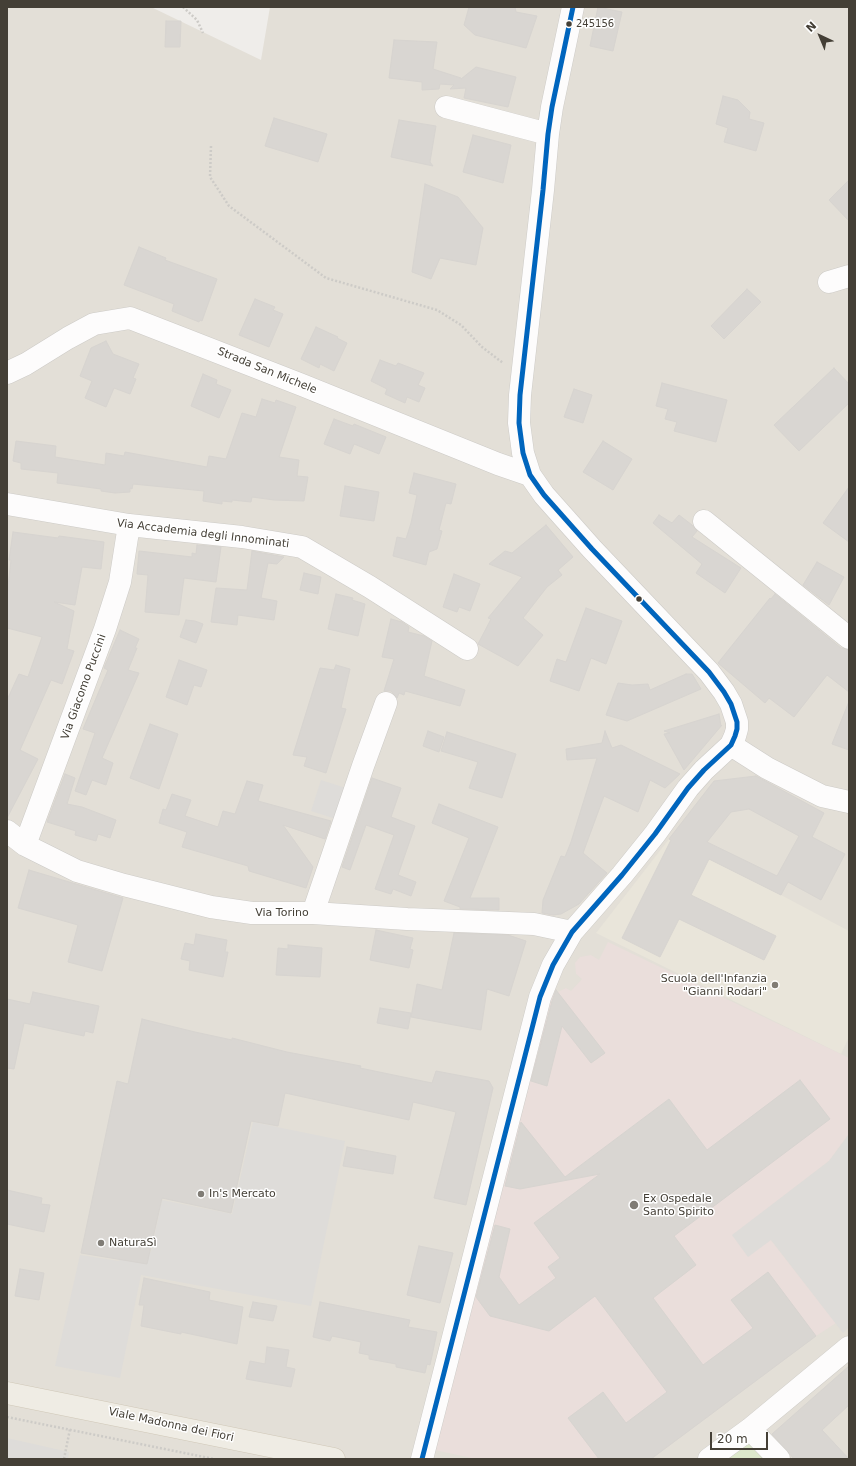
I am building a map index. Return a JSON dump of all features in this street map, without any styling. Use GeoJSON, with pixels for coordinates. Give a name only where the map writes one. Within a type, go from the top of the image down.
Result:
{"type":"FeatureCollection","features":[{"type":"Feature","properties":{"kind":"main road","name":"Viale Madonna dei Fiori"},"geometry":{"type":"LineString","coordinates":[[7,1392],[334,1459]]}},
{"type":"Feature","properties":{"kind":"street"},"geometry":{"type":"LineString","coordinates":[[422,1459],[540,997],[553,965],[572,932],[622,875],[655,834],[688,788],[704,770],[731,745],[737,729],[737,722],[731,704],[720,687],[692,653],[592,549],[544,494],[530,475],[526,466],[520,438],[519,423],[522,378],[544,190],[548,134],[552,107],[573,7]]}},
{"type":"Feature","properties":{"kind":"street"},"geometry":{"type":"LineString","coordinates":[[446,107],[548,134]]}},
{"type":"Feature","properties":{"kind":"street","name":"Strada San Michele"},"geometry":{"type":"LineString","coordinates":[[7,373],[26,364],[94,324],[130,318],[498,464],[530,475]]}},
{"type":"Feature","properties":{"kind":"street","name":"Via Accademia degli Innominati"},"geometry":{"type":"LineString","coordinates":[[7,504],[129,525],[242,537],[302,547],[370,587],[467,649]]}},
{"type":"Feature","properties":{"kind":"street"},"geometry":{"type":"LineString","coordinates":[[704,521],[849,638]]}},
{"type":"Feature","properties":{"kind":"street","name":"Via Giacomo Puccini"},"geometry":{"type":"LineString","coordinates":[[25,845],[105,629],[120,582],[129,525]]}},
{"type":"Feature","properties":{"kind":"street"},"geometry":{"type":"LineString","coordinates":[[313,913],[386,703]]}},
{"type":"Feature","properties":{"kind":"street"},"geometry":{"type":"LineString","coordinates":[[731,745],[767,768],[822,796],[849,802]]}},
{"type":"Feature","properties":{"kind":"street","name":"Via Torino"},"geometry":{"type":"LineString","coordinates":[[7,831],[25,845],[77,871],[124,885],[211,907],[252,913],[313,913],[407,919],[534,924],[572,932]]}},
{"type":"Feature","properties":{"kind":"street"},"geometry":{"type":"LineString","coordinates":[[709,1459],[750,1429],[849,1347]]}},
{"type":"Feature","properties":{"kind":"street"},"geometry":{"type":"LineString","coordinates":[[750,1429],[779,1459]]}},
{"type":"Feature","properties":{"kind":"path"},"geometry":{"type":"LineString","coordinates":[[183,7],[197,20],[203,33]]}},
{"type":"Feature","properties":{"kind":"path"},"geometry":{"type":"LineString","coordinates":[[212,146],[210,176],[230,206],[326,278],[437,310],[461,325],[482,347],[522,378]]}},
{"type":"Feature","properties":{"kind":"path"},"geometry":{"type":"LineString","coordinates":[[7,1417],[214,1459]]}},
{"type":"Feature","properties":{"kind":"path"},"geometry":{"type":"LineString","coordinates":[[64,1459],[70,1430]]}},
{"type":"Feature","properties":{"kind":"shaded area"},"geometry":{"type":"Polygon","coordinates":[[[7,7],[151,7],[261,60],[270,7],[849,7],[849,1459],[7,1459],[7,7]]]}},
{"type":"Feature","properties":{"kind":"shaded area"},"geometry":{"type":"Polygon","coordinates":[[[321,780],[349,789],[339,820],[311,811],[321,780]]]}},
{"type":"Feature","properties":{"kind":"shaded area","name":"Scuola dell'Infanzia \"Gianni Rodari\""},"geometry":{"type":"Polygon","coordinates":[[[669,839],[849,931],[849,1037],[841,1054],[596,933],[669,839]]]}},
{"type":"Feature","properties":{"kind":"shaded area","name":"Ex Ospedale Santo Spirito"},"geometry":{"type":"Polygon","coordinates":[[[608,942],[849,1058],[849,1134],[829,1161],[732,1236],[771,1240],[836,1323],[816,1336],[651,1459],[476,1459],[435,1450],[552,995],[566,988],[571,991],[582,979],[576,974],[575,963],[580,957],[591,955],[599,960],[608,942]]]}},
{"type":"Feature","properties":{"kind":"shaded area"},"geometry":{"type":"Polygon","coordinates":[[[253,1122],[345,1141],[311,1306],[141,1275],[120,1378],[55,1366],[80,1255],[119,1261],[122,1246],[151,1252],[162,1200],[232,1214],[253,1122]]]}},
{"type":"Feature","properties":{"kind":"shaded area"},"geometry":{"type":"Polygon","coordinates":[[[849,1134],[849,1327],[843,1333],[771,1240],[748,1257],[732,1235],[829,1161],[849,1134]]]}},
{"type":"Feature","properties":{"kind":"shaded area"},"geometry":{"type":"Polygon","coordinates":[[[7,1438],[69,1452],[68,1459],[7,1459],[7,1438]]]}},
{"type":"Feature","properties":{"kind":"green space"},"geometry":{"type":"Polygon","coordinates":[[[751,1439],[770,1459],[729,1459],[751,1439]]]}},
{"type":"Feature","properties":{"kind":"building"},"geometry":{"type":"Polygon","coordinates":[[[469,7],[515,7],[516,12],[537,16],[526,48],[475,35],[464,25],[469,7]]]}},
{"type":"Feature","properties":{"kind":"building"},"geometry":{"type":"Polygon","coordinates":[[[598,7],[622,12],[613,51],[590,46],[598,7]]]}},
{"type":"Feature","properties":{"kind":"building"},"geometry":{"type":"Polygon","coordinates":[[[166,21],[181,21],[180,47],[165,47],[166,21]]]}},
{"type":"Feature","properties":{"kind":"building"},"geometry":{"type":"Polygon","coordinates":[[[394,40],[437,42],[433,69],[461,79],[476,67],[516,77],[508,107],[464,98],[466,88],[450,89],[454,85],[440,84],[439,89],[422,90],[422,82],[389,78],[394,40]]]}},
{"type":"Feature","properties":{"kind":"building"},"geometry":{"type":"Polygon","coordinates":[[[723,96],[738,100],[750,112],[749,119],[764,123],[756,151],[724,142],[728,128],[716,124],[723,96]]]}},
{"type":"Feature","properties":{"kind":"building"},"geometry":{"type":"Polygon","coordinates":[[[274,118],[327,134],[318,162],[265,146],[274,118]]]}},
{"type":"Feature","properties":{"kind":"building"},"geometry":{"type":"Polygon","coordinates":[[[399,120],[436,126],[430,162],[433,166],[391,157],[399,120]]]}},
{"type":"Feature","properties":{"kind":"building"},"geometry":{"type":"Polygon","coordinates":[[[473,135],[511,145],[503,183],[463,172],[473,135]]]}},
{"type":"Feature","properties":{"kind":"building"},"geometry":{"type":"Polygon","coordinates":[[[849,180],[849,221],[829,200],[849,180]]]}},
{"type":"Feature","properties":{"kind":"building"},"geometry":{"type":"Polygon","coordinates":[[[425,184],[458,197],[483,228],[476,265],[440,258],[431,279],[412,272],[425,184]]]}},
{"type":"Feature","properties":{"kind":"building"},"geometry":{"type":"Polygon","coordinates":[[[139,247],[166,258],[165,260],[217,279],[202,321],[200,320],[199,322],[172,311],[174,304],[124,285],[139,247]]]}},
{"type":"Feature","properties":{"kind":"building"},"geometry":{"type":"Polygon","coordinates":[[[747,289],[761,302],[724,339],[711,326],[747,289]]]}},
{"type":"Feature","properties":{"kind":"building"},"geometry":{"type":"Polygon","coordinates":[[[255,299],[275,307],[273,310],[283,314],[269,347],[239,335],[255,299]]]}},
{"type":"Feature","properties":{"kind":"building"},"geometry":{"type":"Polygon","coordinates":[[[316,327],[338,337],[337,338],[347,343],[334,371],[320,364],[319,368],[301,359],[316,327]]]}},
{"type":"Feature","properties":{"kind":"building"},"geometry":{"type":"Polygon","coordinates":[[[106,341],[113,354],[139,364],[133,378],[136,379],[130,394],[114,388],[106,407],[85,398],[92,381],[80,376],[91,348],[106,341]]]}},
{"type":"Feature","properties":{"kind":"building"},"geometry":{"type":"Polygon","coordinates":[[[380,360],[396,366],[398,363],[424,373],[418,385],[425,388],[419,402],[407,397],[405,403],[385,394],[387,389],[371,381],[380,360]]]}},
{"type":"Feature","properties":{"kind":"building"},"geometry":{"type":"Polygon","coordinates":[[[834,368],[849,384],[849,403],[799,451],[774,425],[834,368]]]}},
{"type":"Feature","properties":{"kind":"building"},"geometry":{"type":"Polygon","coordinates":[[[203,374],[217,380],[216,384],[231,390],[219,418],[191,406],[203,374]]]}},
{"type":"Feature","properties":{"kind":"building"},"geometry":{"type":"Polygon","coordinates":[[[662,383],[727,400],[716,442],[674,431],[677,422],[665,419],[668,409],[656,406],[662,383]]]}},
{"type":"Feature","properties":{"kind":"building"},"geometry":{"type":"Polygon","coordinates":[[[574,389],[592,395],[583,423],[564,417],[574,389]]]}},
{"type":"Feature","properties":{"kind":"building"},"geometry":{"type":"Polygon","coordinates":[[[262,399],[275,403],[276,400],[296,407],[279,457],[299,460],[297,476],[308,477],[304,501],[274,500],[252,497],[251,502],[232,500],[232,502],[222,501],[222,504],[203,501],[204,491],[133,484],[132,489],[130,488],[130,492],[115,493],[101,491],[101,489],[57,483],[58,473],[21,469],[21,463],[13,461],[16,441],[56,446],[55,457],[105,465],[106,453],[124,456],[125,452],[207,467],[209,456],[226,459],[242,413],[256,417],[262,399]]]}},
{"type":"Feature","properties":{"kind":"building"},"geometry":{"type":"Polygon","coordinates":[[[334,419],[353,426],[354,424],[386,437],[379,454],[354,444],[350,454],[324,444],[334,419]]]}},
{"type":"Feature","properties":{"kind":"building"},"geometry":{"type":"Polygon","coordinates":[[[603,441],[632,459],[613,490],[583,472],[603,441]]]}},
{"type":"Feature","properties":{"kind":"building"},"geometry":{"type":"Polygon","coordinates":[[[414,473],[456,484],[451,504],[446,503],[439,530],[442,531],[437,549],[429,552],[426,565],[393,556],[397,537],[406,539],[411,523],[417,495],[409,493],[414,473]]]}},
{"type":"Feature","properties":{"kind":"building"},"geometry":{"type":"Polygon","coordinates":[[[345,486],[379,492],[374,521],[340,516],[345,486]]]}},
{"type":"Feature","properties":{"kind":"building"},"geometry":{"type":"Polygon","coordinates":[[[849,487],[849,542],[823,523],[849,487]]]}},
{"type":"Feature","properties":{"kind":"building"},"geometry":{"type":"Polygon","coordinates":[[[659,515],[672,523],[679,515],[697,531],[692,537],[741,568],[725,593],[696,573],[702,564],[653,523],[659,515]]]}},
{"type":"Feature","properties":{"kind":"building"},"geometry":{"type":"Polygon","coordinates":[[[546,525],[573,557],[558,570],[562,575],[547,587],[523,618],[543,635],[518,666],[478,644],[491,619],[488,618],[522,577],[489,564],[505,551],[512,553],[546,525]]]}},
{"type":"Feature","properties":{"kind":"building"},"geometry":{"type":"Polygon","coordinates":[[[13,532],[104,542],[101,569],[82,567],[75,605],[54,602],[74,611],[67,649],[74,651],[62,684],[51,680],[20,750],[38,759],[7,818],[7,700],[19,674],[28,677],[42,637],[7,628],[7,595],[11,560],[9,560],[13,532]]]}},
{"type":"Feature","properties":{"kind":"building"},"geometry":{"type":"Polygon","coordinates":[[[197,545],[221,547],[216,582],[184,578],[179,615],[145,612],[148,575],[137,574],[139,551],[192,557],[192,553],[196,554],[197,545]]]}},
{"type":"Feature","properties":{"kind":"building"},"geometry":{"type":"Polygon","coordinates":[[[252,551],[284,557],[277,564],[268,563],[261,598],[277,601],[274,620],[238,615],[237,625],[211,622],[216,588],[247,590],[252,551]]]}},
{"type":"Feature","properties":{"kind":"building"},"geometry":{"type":"Polygon","coordinates":[[[817,562],[844,577],[829,605],[803,585],[817,562]]]}},
{"type":"Feature","properties":{"kind":"building"},"geometry":{"type":"Polygon","coordinates":[[[304,573],[321,577],[318,594],[300,590],[304,573]]]}},
{"type":"Feature","properties":{"kind":"building"},"geometry":{"type":"Polygon","coordinates":[[[454,574],[480,584],[470,611],[459,607],[457,612],[443,607],[454,574]]]}},
{"type":"Feature","properties":{"kind":"building"},"geometry":{"type":"Polygon","coordinates":[[[336,594],[353,598],[352,600],[365,604],[358,636],[328,629],[336,594]]]}},
{"type":"Feature","properties":{"kind":"building"},"geometry":{"type":"Polygon","coordinates":[[[775,594],[841,648],[849,650],[849,692],[827,675],[794,717],[769,698],[765,703],[718,663],[770,598],[771,599],[775,594]]]}},
{"type":"Feature","properties":{"kind":"building"},"geometry":{"type":"Polygon","coordinates":[[[586,608],[622,621],[606,664],[591,658],[579,691],[550,681],[557,659],[566,662],[586,608]]]}},
{"type":"Feature","properties":{"kind":"building"},"geometry":{"type":"Polygon","coordinates":[[[391,619],[402,622],[409,627],[408,632],[424,636],[432,641],[424,676],[465,690],[460,706],[405,691],[404,695],[399,693],[397,698],[391,691],[384,691],[394,659],[382,657],[391,619]]]}},
{"type":"Feature","properties":{"kind":"building"},"geometry":{"type":"Polygon","coordinates":[[[186,620],[203,624],[196,643],[180,637],[186,620]]]}},
{"type":"Feature","properties":{"kind":"building"},"geometry":{"type":"Polygon","coordinates":[[[120,630],[139,639],[128,670],[139,673],[102,758],[113,763],[106,785],[92,780],[86,795],[75,791],[95,733],[83,729],[108,670],[104,668],[120,630]]]}},
{"type":"Feature","properties":{"kind":"building"},"geometry":{"type":"Polygon","coordinates":[[[179,660],[207,670],[201,687],[194,685],[187,705],[166,697],[179,660]]]}},
{"type":"Feature","properties":{"kind":"building"},"geometry":{"type":"Polygon","coordinates":[[[336,665],[350,669],[341,708],[346,709],[326,773],[304,766],[307,757],[293,755],[320,668],[334,670],[336,665]]]}},
{"type":"Feature","properties":{"kind":"building"},"geometry":{"type":"Polygon","coordinates":[[[686,674],[692,674],[701,689],[627,721],[606,715],[618,683],[632,685],[648,684],[650,690],[686,674]]]}},
{"type":"Feature","properties":{"kind":"building"},"geometry":{"type":"Polygon","coordinates":[[[849,704],[849,750],[832,744],[849,704]]]}},
{"type":"Feature","properties":{"kind":"building"},"geometry":{"type":"Polygon","coordinates":[[[719,714],[721,726],[722,725],[684,770],[664,734],[670,733],[664,731],[719,714]]]}},
{"type":"Feature","properties":{"kind":"building"},"geometry":{"type":"Polygon","coordinates":[[[150,724],[178,734],[159,789],[130,778],[150,724]]]}},
{"type":"Feature","properties":{"kind":"building"},"geometry":{"type":"Polygon","coordinates":[[[428,731],[444,737],[439,752],[423,746],[428,731]]]}},
{"type":"Feature","properties":{"kind":"building"},"geometry":{"type":"Polygon","coordinates":[[[605,731],[612,748],[621,745],[680,774],[665,788],[650,780],[638,812],[604,796],[583,853],[607,873],[579,904],[561,914],[553,915],[542,913],[543,900],[561,856],[565,857],[571,842],[597,758],[567,760],[566,749],[602,743],[605,731]]]}},
{"type":"Feature","properties":{"kind":"building"},"geometry":{"type":"Polygon","coordinates":[[[447,732],[516,754],[502,798],[469,788],[478,762],[441,751],[447,732]]]}},
{"type":"Feature","properties":{"kind":"building"},"geometry":{"type":"Polygon","coordinates":[[[65,774],[75,778],[67,804],[82,807],[116,820],[110,838],[98,834],[96,841],[75,835],[76,831],[47,822],[65,774]]]}},
{"type":"Feature","properties":{"kind":"building"},"geometry":{"type":"Polygon","coordinates":[[[756,776],[824,813],[812,837],[845,854],[821,900],[788,882],[781,895],[709,859],[691,895],[776,936],[764,960],[679,919],[660,957],[622,938],[671,840],[669,839],[714,781],[756,776]],[[749,809],[731,812],[707,842],[777,876],[799,836],[749,809]]]}},
{"type":"Feature","properties":{"kind":"building"},"geometry":{"type":"Polygon","coordinates":[[[372,778],[401,788],[391,817],[415,826],[398,875],[416,882],[411,896],[393,889],[391,894],[375,889],[394,835],[366,825],[350,870],[342,867],[372,778]]]}},
{"type":"Feature","properties":{"kind":"building"},"geometry":{"type":"Polygon","coordinates":[[[247,781],[263,785],[258,801],[331,821],[325,839],[283,825],[313,867],[306,888],[249,871],[248,866],[182,847],[187,832],[159,823],[163,809],[166,810],[172,794],[191,800],[185,816],[218,827],[223,811],[235,814],[247,781]]]}},
{"type":"Feature","properties":{"kind":"building"},"geometry":{"type":"Polygon","coordinates":[[[439,804],[498,827],[470,898],[499,898],[499,910],[460,909],[460,907],[444,901],[469,838],[432,823],[439,804]]]}},
{"type":"Feature","properties":{"kind":"building"},"geometry":{"type":"Polygon","coordinates":[[[29,870],[123,898],[102,971],[68,962],[78,925],[18,908],[29,870]]]}},
{"type":"Feature","properties":{"kind":"building"},"geometry":{"type":"Polygon","coordinates":[[[376,930],[413,938],[410,949],[413,950],[409,968],[370,960],[376,930]]]}},
{"type":"Feature","properties":{"kind":"building"},"geometry":{"type":"Polygon","coordinates":[[[454,933],[508,935],[526,941],[509,996],[487,989],[481,1030],[411,1017],[417,984],[442,990],[454,933]]]}},
{"type":"Feature","properties":{"kind":"building"},"geometry":{"type":"Polygon","coordinates":[[[196,934],[227,940],[225,952],[228,952],[223,977],[189,970],[190,961],[181,959],[185,943],[194,945],[196,934]]]}},
{"type":"Feature","properties":{"kind":"building"},"geometry":{"type":"Polygon","coordinates":[[[288,945],[322,948],[320,977],[276,975],[278,948],[288,949],[288,945]]]}},
{"type":"Feature","properties":{"kind":"building"},"geometry":{"type":"Polygon","coordinates":[[[556,990],[605,1053],[591,1063],[562,1026],[547,1086],[531,1081],[556,990]]]}},
{"type":"Feature","properties":{"kind":"building"},"geometry":{"type":"Polygon","coordinates":[[[33,992],[99,1006],[93,1033],[85,1031],[84,1036],[24,1023],[14,1069],[7,1068],[7,999],[30,1004],[33,992]]]}},
{"type":"Feature","properties":{"kind":"building"},"geometry":{"type":"Polygon","coordinates":[[[380,1008],[411,1013],[408,1029],[377,1023],[380,1008]]]}},
{"type":"Feature","properties":{"kind":"building"},"geometry":{"type":"Polygon","coordinates":[[[142,1019],[232,1040],[232,1038],[287,1052],[361,1066],[360,1068],[432,1083],[436,1071],[489,1081],[493,1088],[466,1205],[434,1198],[456,1112],[413,1102],[409,1120],[285,1093],[278,1126],[251,1121],[231,1213],[162,1198],[147,1264],[81,1253],[117,1081],[128,1084],[142,1019]]]}},
{"type":"Feature","properties":{"kind":"building"},"geometry":{"type":"Polygon","coordinates":[[[800,1080],[830,1119],[674,1236],[696,1265],[653,1298],[703,1365],[753,1328],[731,1300],[768,1272],[816,1336],[651,1459],[599,1459],[568,1418],[603,1392],[626,1423],[667,1392],[595,1296],[549,1331],[490,1316],[476,1297],[495,1225],[510,1229],[499,1277],[519,1305],[556,1278],[548,1267],[560,1258],[534,1223],[600,1174],[520,1189],[505,1186],[521,1122],[565,1177],[669,1099],[707,1150],[800,1080]]]}},
{"type":"Feature","properties":{"kind":"building"},"geometry":{"type":"Polygon","coordinates":[[[347,1147],[396,1156],[393,1174],[343,1166],[347,1147]]]}},
{"type":"Feature","properties":{"kind":"building"},"geometry":{"type":"Polygon","coordinates":[[[7,1190],[42,1198],[41,1204],[50,1205],[44,1232],[7,1224],[7,1190]]]}},
{"type":"Feature","properties":{"kind":"building"},"geometry":{"type":"Polygon","coordinates":[[[419,1246],[453,1253],[440,1303],[407,1295],[419,1246]]]}},
{"type":"Feature","properties":{"kind":"building"},"geometry":{"type":"Polygon","coordinates":[[[20,1269],[44,1273],[39,1300],[15,1296],[20,1269]]]}},
{"type":"Feature","properties":{"kind":"building"},"geometry":{"type":"Polygon","coordinates":[[[144,1278],[210,1292],[209,1300],[243,1307],[237,1344],[181,1332],[181,1334],[141,1326],[144,1305],[139,1305],[144,1278]]]}},
{"type":"Feature","properties":{"kind":"building"},"geometry":{"type":"Polygon","coordinates":[[[253,1302],[277,1306],[273,1321],[249,1317],[253,1302]]]}},
{"type":"Feature","properties":{"kind":"building"},"geometry":{"type":"Polygon","coordinates":[[[320,1302],[410,1320],[408,1327],[437,1332],[430,1365],[427,1364],[425,1373],[396,1367],[396,1364],[369,1359],[369,1355],[359,1353],[361,1342],[332,1336],[330,1341],[313,1337],[320,1302]]]}},
{"type":"Feature","properties":{"kind":"building"},"geometry":{"type":"Polygon","coordinates":[[[267,1347],[289,1350],[286,1367],[295,1369],[291,1387],[246,1379],[250,1361],[265,1364],[267,1347]]]}},
{"type":"Feature","properties":{"kind":"building"},"geometry":{"type":"Polygon","coordinates":[[[849,1366],[849,1405],[822,1430],[849,1459],[794,1459],[772,1434],[849,1366]]]}},
{"type":"Feature","properties":{"kind":"transit line"},"geometry":{"type":"LineString","coordinates":[[422,1459],[540,997],[553,965],[572,932],[622,875],[655,834],[688,788],[704,770],[731,745],[737,729],[737,722],[731,704],[709,672],[592,549],[544,495],[530,475],[523,453],[519,423],[520,395],[548,134],[552,107],[573,7]]}},
{"type":"Feature","properties":{"kind":"place","name":"245156"},"geometry":{"type":"Point","coordinates":[569,24]}},
{"type":"Feature","properties":{"kind":"place","name":"Scuola dell'Infanzia \"Gianni Rodari\""},"geometry":{"type":"Point","coordinates":[775,985]}},
{"type":"Feature","properties":{"kind":"place","name":"In's Mercato"},"geometry":{"type":"Point","coordinates":[201,1194]}},
{"type":"Feature","properties":{"kind":"place","name":"Ex Ospedale Santo Spirito"},"geometry":{"type":"Point","coordinates":[634,1205]}},
{"type":"Feature","properties":{"kind":"place","name":"NaturaSì"},"geometry":{"type":"Point","coordinates":[101,1243]}}]}
